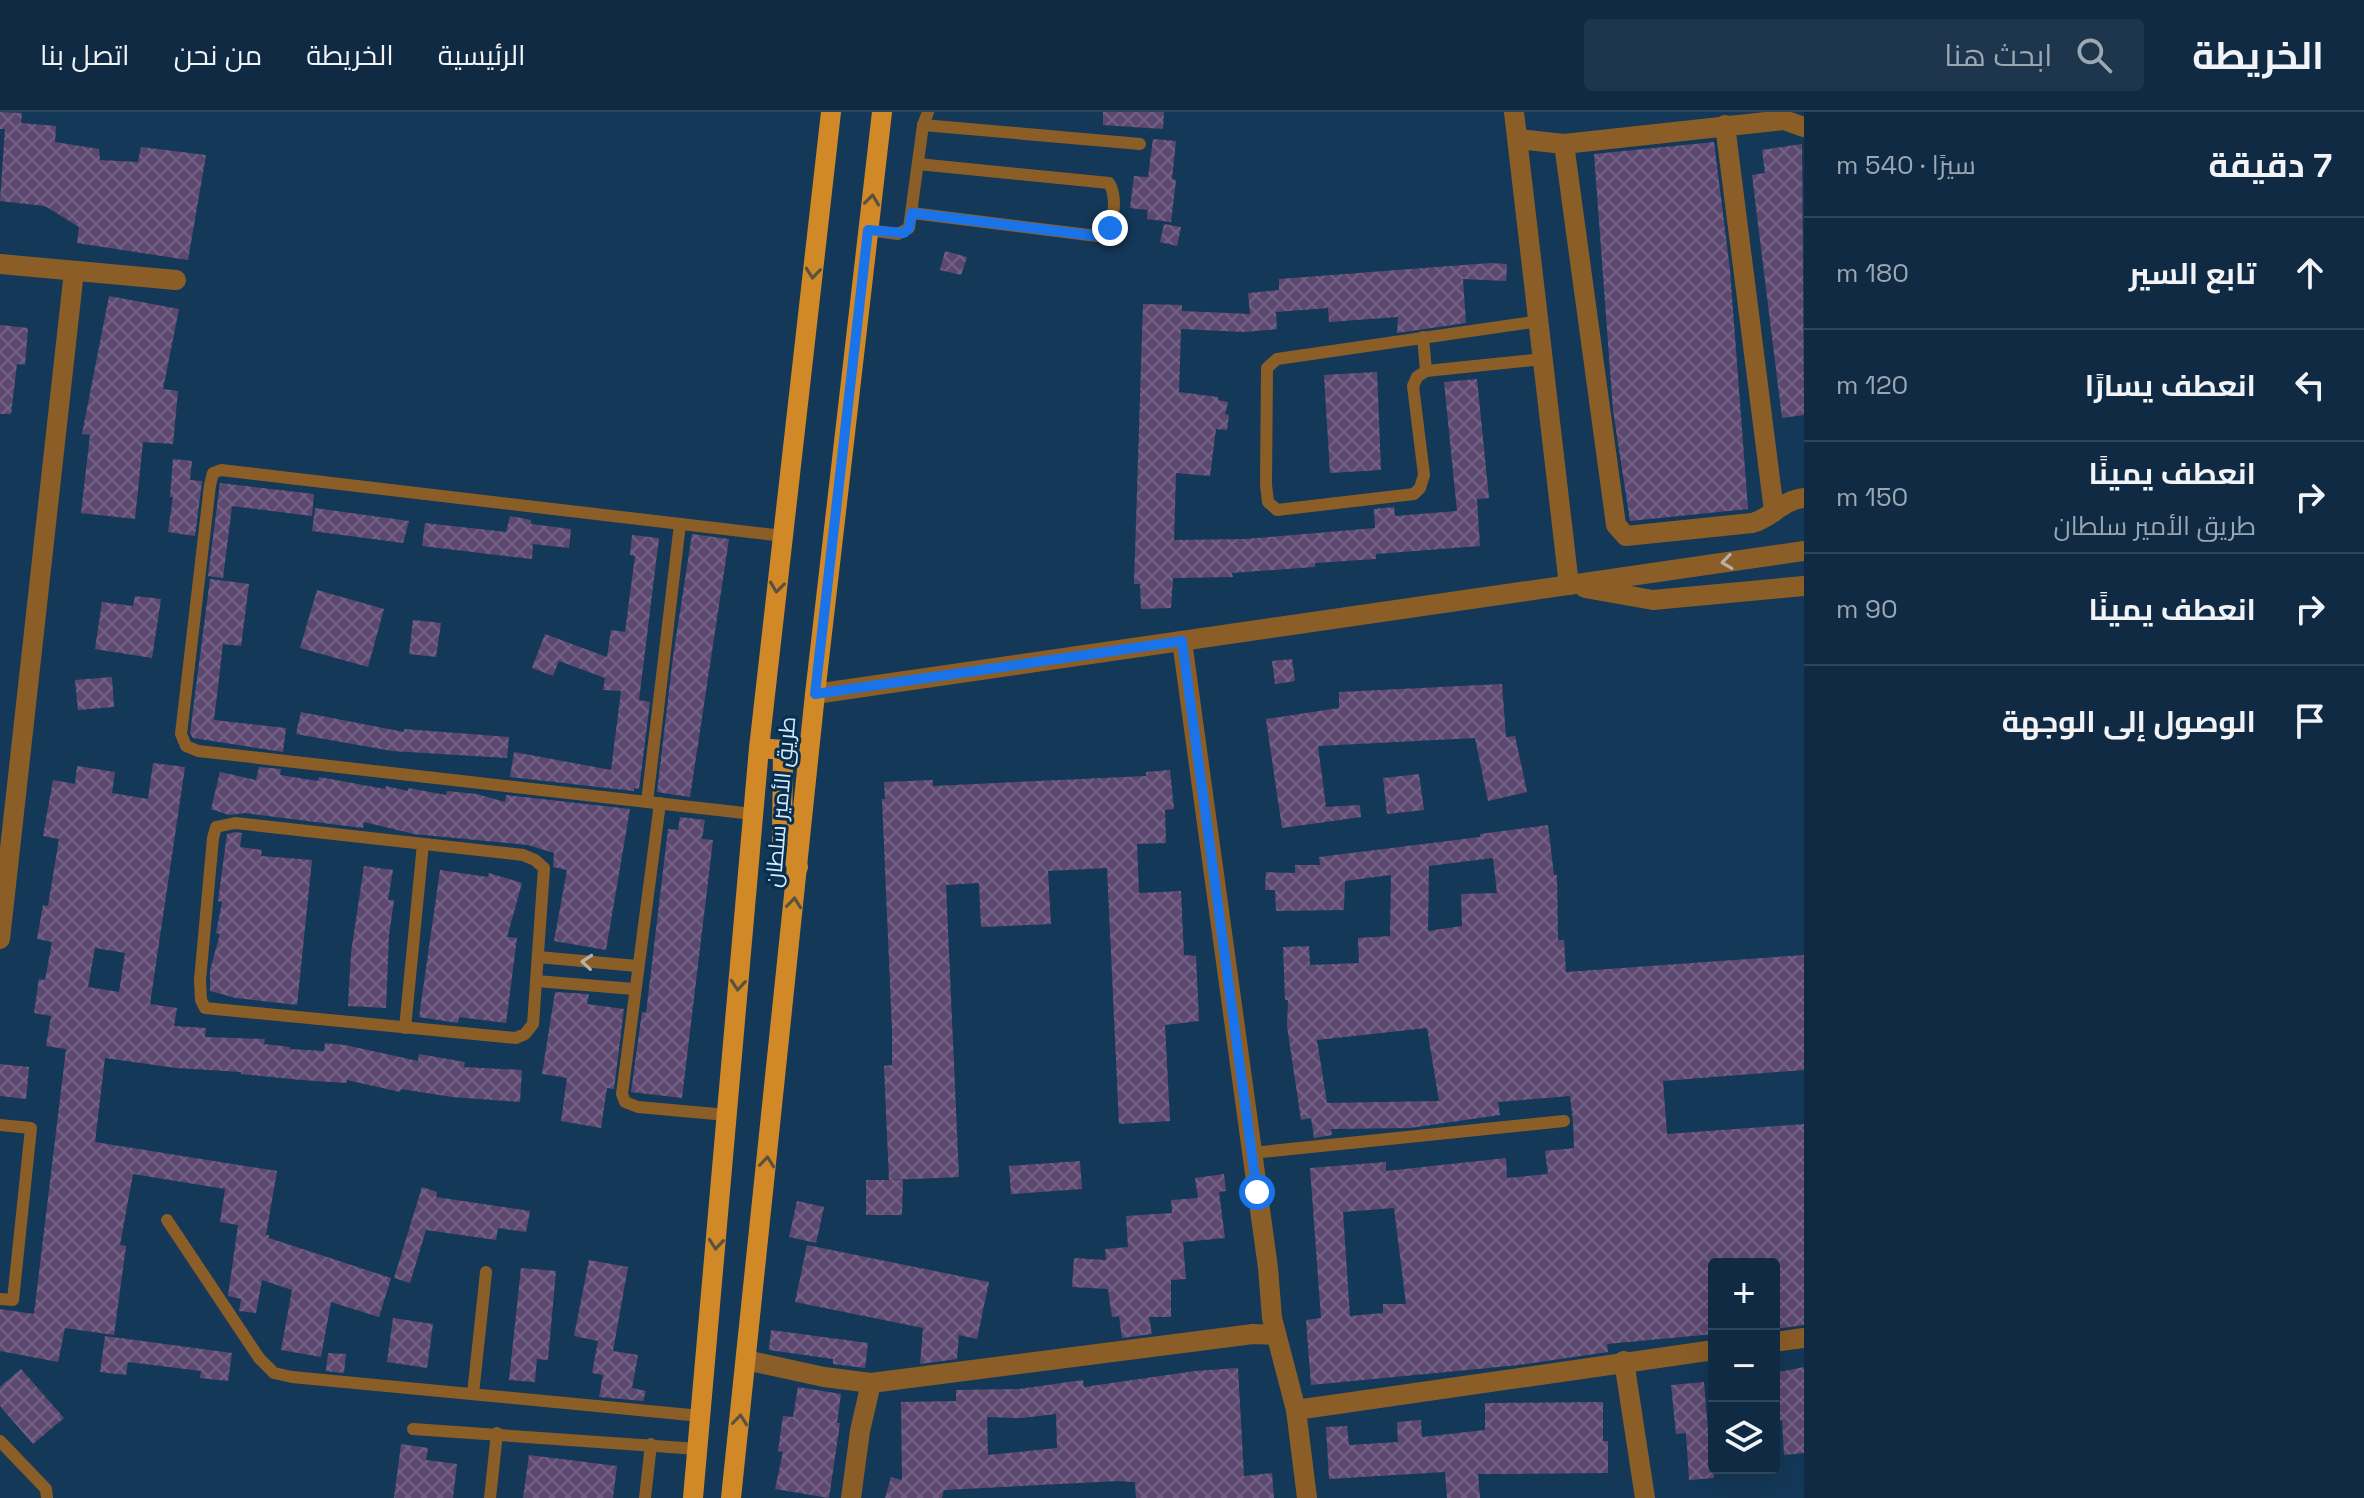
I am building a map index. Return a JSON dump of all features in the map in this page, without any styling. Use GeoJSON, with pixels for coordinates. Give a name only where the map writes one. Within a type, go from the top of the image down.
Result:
{"type":"FeatureCollection","features":[{"type":"Feature","properties":{"kind":"main road","name":"طريق الأمير سلطان"},"geometry":{"type":"LineString","coordinates":[[693,1498],[759,748],[831,112]]}},
{"type":"Feature","properties":{"kind":"main road","name":"طريق الأمير سلطان"},"geometry":{"type":"LineString","coordinates":[[731,1498],[815,694],[882,112]]}},
{"type":"Feature","properties":{"kind":"main road"},"geometry":{"type":"LineString","coordinates":[[759,748],[783,750],[782,841],[798,867]]}},
{"type":"Feature","properties":{"kind":"street"},"geometry":{"type":"LineString","coordinates":[[1514,112],[1569,585]]}},
{"type":"Feature","properties":{"kind":"street"},"geometry":{"type":"LineString","coordinates":[[1518,139],[1564,144],[1784,120],[1804,127]]}},
{"type":"Feature","properties":{"kind":"street"},"geometry":{"type":"LineString","coordinates":[[1725,125],[1774,511]]}},
{"type":"Feature","properties":{"kind":"street"},"geometry":{"type":"LineString","coordinates":[[1564,144],[1616,525],[1620,531],[1626,536],[1752,523],[1786,501],[1804,498]]}},
{"type":"Feature","properties":{"kind":"street"},"geometry":{"type":"LineString","coordinates":[[0,264],[176,280]]}},
{"type":"Feature","properties":{"kind":"street"},"geometry":{"type":"LineString","coordinates":[[0,939],[74,271]]}},
{"type":"Feature","properties":{"kind":"street"},"geometry":{"type":"LineString","coordinates":[[815,694],[1804,551]]}},
{"type":"Feature","properties":{"kind":"street"},"geometry":{"type":"LineString","coordinates":[[1569,585],[1653,600],[1804,586]]}},
{"type":"Feature","properties":{"kind":"street"},"geometry":{"type":"LineString","coordinates":[[1182,641],[1272,1318],[1296,1410],[1307,1498]]}},
{"type":"Feature","properties":{"kind":"street"},"geometry":{"type":"LineString","coordinates":[[746,1360],[824,1377],[871,1383],[1253,1334],[1276,1335]]}},
{"type":"Feature","properties":{"kind":"street"},"geometry":{"type":"LineString","coordinates":[[1780,1341],[1804,1338]]}},
{"type":"Feature","properties":{"kind":"street"},"geometry":{"type":"LineString","coordinates":[[1296,1410],[1708,1351]]}},
{"type":"Feature","properties":{"kind":"street"},"geometry":{"type":"LineString","coordinates":[[1624,1361],[1645,1498]]}},
{"type":"Feature","properties":{"kind":"street"},"geometry":{"type":"LineString","coordinates":[[851,1498],[860,1431],[871,1383]]}},
{"type":"Feature","properties":{"kind":"lane"},"geometry":{"type":"LineString","coordinates":[[868,230],[904,233],[909,228],[923,125],[928,112]]}},
{"type":"Feature","properties":{"kind":"lane"},"geometry":{"type":"LineString","coordinates":[[923,125],[1140,144]]}},
{"type":"Feature","properties":{"kind":"lane"},"geometry":{"type":"LineString","coordinates":[[912,213],[1097,236],[1105,234],[1110,228],[1114,194],[1109,183],[918,164]]}},
{"type":"Feature","properties":{"kind":"lane"},"geometry":{"type":"LineString","coordinates":[[1540,321],[1277,359],[1267,368],[1268,502],[1277,510],[1414,494],[1420,488],[1424,475],[1413,386],[1417,377],[1426,371],[1544,359]]}},
{"type":"Feature","properties":{"kind":"lane"},"geometry":{"type":"LineString","coordinates":[[1423,337],[1426,371]]}},
{"type":"Feature","properties":{"kind":"lane"},"geometry":{"type":"LineString","coordinates":[[753,814],[198,751],[186,746],[181,734],[210,485],[213,473],[221,470],[783,536]]}},
{"type":"Feature","properties":{"kind":"lane"},"geometry":{"type":"LineString","coordinates":[[680,524],[622,1094],[625,1102],[638,1107],[727,1115]]}},
{"type":"Feature","properties":{"kind":"lane"},"geometry":{"type":"LineString","coordinates":[[235,823],[423,844],[523,855],[544,868],[533,1024],[525,1034],[516,1038],[205,1008],[201,1000],[200,980],[216,827],[235,823]]}},
{"type":"Feature","properties":{"kind":"lane"},"geometry":{"type":"LineString","coordinates":[[405,1028],[423,844]]}},
{"type":"Feature","properties":{"kind":"lane"},"geometry":{"type":"LineString","coordinates":[[538,957],[637,966]]}},
{"type":"Feature","properties":{"kind":"lane"},"geometry":{"type":"LineString","coordinates":[[536,981],[634,989]]}},
{"type":"Feature","properties":{"kind":"lane"},"geometry":{"type":"LineString","coordinates":[[1252,1153],[1564,1121]]}},
{"type":"Feature","properties":{"kind":"lane"},"geometry":{"type":"LineString","coordinates":[[0,1125],[31,1128],[13,1300],[0,1299]]}},
{"type":"Feature","properties":{"kind":"lane"},"geometry":{"type":"LineString","coordinates":[[167,1220],[259,1358],[274,1373],[701,1416]]}},
{"type":"Feature","properties":{"kind":"lane"},"geometry":{"type":"LineString","coordinates":[[473,1394],[486,1272]]}},
{"type":"Feature","properties":{"kind":"lane"},"geometry":{"type":"LineString","coordinates":[[413,1429],[698,1449]]}},
{"type":"Feature","properties":{"kind":"lane"},"geometry":{"type":"LineString","coordinates":[[490,1498],[497,1433]]}},
{"type":"Feature","properties":{"kind":"lane"},"geometry":{"type":"LineString","coordinates":[[0,1441],[46,1489],[47,1498]]}},
{"type":"Feature","properties":{"kind":"lane"},"geometry":{"type":"LineString","coordinates":[[645,1498],[651,1444]]}},
{"type":"Feature","properties":{"kind":"building"},"geometry":{"type":"Polygon","coordinates":[[[0,112],[22,113],[21,123],[56,126],[55,142],[99,149],[100,160],[138,162],[141,147],[206,155],[188,260],[77,243],[79,227],[45,206],[0,201],[5,129],[0,129],[0,112]]]}},
{"type":"Feature","properties":{"kind":"building"},"geometry":{"type":"Polygon","coordinates":[[[1103,112],[1164,112],[1163,129],[1103,125],[1103,112]]]}},
{"type":"Feature","properties":{"kind":"building"},"geometry":{"type":"Polygon","coordinates":[[[1153,139],[1176,141],[1172,179],[1176,180],[1171,222],[1147,219],[1148,210],[1130,208],[1134,176],[1148,177],[1153,139]]]}},
{"type":"Feature","properties":{"kind":"building"},"geometry":{"type":"Polygon","coordinates":[[[1714,142],[1730,270],[1748,509],[1630,521],[1613,410],[1594,154],[1714,142]]]}},
{"type":"Feature","properties":{"kind":"building"},"geometry":{"type":"Polygon","coordinates":[[[1802,144],[1804,415],[1782,418],[1752,175],[1765,173],[1762,150],[1802,144]]]}},
{"type":"Feature","properties":{"kind":"building"},"geometry":{"type":"Polygon","coordinates":[[[1164,224],[1181,227],[1177,246],[1160,242],[1164,224]]]}},
{"type":"Feature","properties":{"kind":"building"},"geometry":{"type":"Polygon","coordinates":[[[945,251],[967,257],[961,275],[940,270],[945,251]]]}},
{"type":"Feature","properties":{"kind":"building"},"geometry":{"type":"Polygon","coordinates":[[[1507,264],[1506,281],[1463,279],[1466,323],[1397,333],[1398,317],[1329,322],[1328,308],[1276,312],[1277,329],[1244,332],[1181,329],[1179,392],[1218,397],[1218,400],[1228,402],[1225,414],[1229,415],[1227,430],[1216,429],[1210,476],[1176,473],[1174,540],[1245,539],[1375,528],[1374,509],[1394,507],[1395,516],[1457,511],[1444,382],[1477,379],[1489,498],[1477,499],[1480,546],[1376,554],[1376,559],[1232,573],[1233,577],[1173,578],[1171,608],[1141,609],[1140,584],[1134,584],[1143,304],[1182,305],[1182,311],[1250,314],[1248,293],[1279,290],[1279,279],[1507,264]]]}},
{"type":"Feature","properties":{"kind":"building"},"geometry":{"type":"Polygon","coordinates":[[[109,296],[179,309],[163,389],[178,391],[173,444],[143,442],[135,519],[81,513],[90,435],[82,434],[109,296]]]}},
{"type":"Feature","properties":{"kind":"building"},"geometry":{"type":"Polygon","coordinates":[[[0,325],[28,328],[25,365],[17,364],[11,414],[0,414],[0,325]]]}},
{"type":"Feature","properties":{"kind":"building"},"geometry":{"type":"Polygon","coordinates":[[[1377,372],[1381,470],[1330,473],[1324,375],[1377,372]]]}},
{"type":"Feature","properties":{"kind":"building"},"geometry":{"type":"Polygon","coordinates":[[[173,459],[192,461],[190,480],[202,481],[195,536],[168,532],[173,497],[170,497],[173,459]]]}},
{"type":"Feature","properties":{"kind":"building"},"geometry":{"type":"Polygon","coordinates":[[[220,483],[314,494],[312,516],[232,506],[223,578],[208,576],[220,483]]]}},
{"type":"Feature","properties":{"kind":"building"},"geometry":{"type":"Polygon","coordinates":[[[315,508],[409,521],[403,543],[312,531],[315,508]]]}},
{"type":"Feature","properties":{"kind":"building"},"geometry":{"type":"Polygon","coordinates":[[[510,516],[531,520],[531,524],[571,529],[569,548],[533,544],[532,559],[422,546],[425,523],[506,532],[510,516]]]}},
{"type":"Feature","properties":{"kind":"building"},"geometry":{"type":"Polygon","coordinates":[[[692,534],[729,539],[690,797],[657,792],[692,534]]]}},
{"type":"Feature","properties":{"kind":"building"},"geometry":{"type":"Polygon","coordinates":[[[632,535],[659,538],[639,700],[650,702],[639,789],[634,788],[634,791],[510,777],[514,752],[611,770],[621,691],[603,690],[605,678],[559,661],[553,676],[532,668],[545,634],[607,657],[611,630],[625,632],[635,556],[630,555],[632,535]]]}},
{"type":"Feature","properties":{"kind":"building"},"geometry":{"type":"Polygon","coordinates":[[[210,579],[249,584],[241,646],[223,644],[214,720],[286,728],[283,752],[193,738],[190,733],[210,579]]]}},
{"type":"Feature","properties":{"kind":"building"},"geometry":{"type":"Polygon","coordinates":[[[317,590],[384,609],[368,667],[300,648],[317,590]]]}},
{"type":"Feature","properties":{"kind":"building"},"geometry":{"type":"Polygon","coordinates":[[[135,596],[161,599],[152,658],[95,649],[102,602],[133,606],[135,596]]]}},
{"type":"Feature","properties":{"kind":"building"},"geometry":{"type":"Polygon","coordinates":[[[413,620],[441,623],[436,657],[409,654],[413,620]]]}},
{"type":"Feature","properties":{"kind":"building"},"geometry":{"type":"Polygon","coordinates":[[[1292,659],[1295,681],[1275,684],[1272,661],[1292,659]]]}},
{"type":"Feature","properties":{"kind":"building"},"geometry":{"type":"Polygon","coordinates":[[[112,677],[114,707],[78,710],[75,680],[112,677]]]}},
{"type":"Feature","properties":{"kind":"building"},"geometry":{"type":"Polygon","coordinates":[[[1502,684],[1506,737],[1515,736],[1527,792],[1488,801],[1475,738],[1318,746],[1326,807],[1360,805],[1361,817],[1282,828],[1266,719],[1339,708],[1339,692],[1502,684]]]}},
{"type":"Feature","properties":{"kind":"building"},"geometry":{"type":"Polygon","coordinates":[[[301,712],[404,732],[404,729],[509,737],[507,758],[392,751],[296,734],[301,712]]]}},
{"type":"Feature","properties":{"kind":"building"},"geometry":{"type":"Polygon","coordinates":[[[153,763],[185,767],[150,1004],[177,1008],[174,1026],[206,1028],[205,1037],[265,1039],[264,1044],[290,1049],[324,1051],[325,1043],[418,1061],[419,1054],[465,1062],[464,1067],[522,1070],[520,1102],[452,1097],[401,1089],[400,1092],[347,1080],[346,1083],[301,1080],[105,1058],[95,1142],[277,1171],[266,1235],[269,1238],[391,1278],[379,1317],[331,1302],[321,1357],[281,1350],[292,1290],[262,1280],[256,1313],[239,1311],[241,1299],[228,1296],[238,1225],[220,1222],[225,1189],[133,1174],[120,1245],[126,1246],[114,1335],[65,1328],[58,1362],[0,1351],[0,1309],[34,1314],[66,1049],[46,1046],[51,1016],[34,1013],[39,979],[45,980],[52,942],[37,939],[43,905],[48,906],[59,839],[43,836],[53,780],[75,784],[77,766],[115,772],[112,793],[148,799],[153,763]],[[95,948],[88,987],[119,992],[125,953],[95,948]]]}},
{"type":"Feature","properties":{"kind":"building"},"geometry":{"type":"Polygon","coordinates":[[[259,767],[281,769],[280,775],[318,781],[319,777],[385,789],[386,786],[446,795],[447,791],[477,794],[505,802],[506,795],[630,809],[606,950],[554,941],[567,870],[553,867],[554,853],[528,845],[414,834],[364,822],[363,828],[245,813],[229,815],[211,809],[220,772],[256,780],[259,767]]]}},
{"type":"Feature","properties":{"kind":"building"},"geometry":{"type":"Polygon","coordinates":[[[1170,770],[1174,809],[1165,810],[1166,843],[1137,844],[1139,893],[1181,891],[1184,955],[1196,956],[1199,1021],[1165,1025],[1170,1121],[1119,1124],[1107,868],[1048,871],[1051,924],[981,927],[979,883],[946,885],[959,1177],[889,1180],[884,1066],[892,1065],[892,1030],[882,799],[885,799],[884,782],[933,780],[933,786],[1146,776],[1146,772],[1170,770]]]}},
{"type":"Feature","properties":{"kind":"building"},"geometry":{"type":"Polygon","coordinates":[[[1419,774],[1424,810],[1387,814],[1383,778],[1419,774]]]}},
{"type":"Feature","properties":{"kind":"building"},"geometry":{"type":"Polygon","coordinates":[[[680,817],[705,820],[702,839],[713,840],[682,1098],[631,1092],[642,1012],[646,1013],[668,829],[678,830],[680,817]]]}},
{"type":"Feature","properties":{"kind":"building"},"geometry":{"type":"Polygon","coordinates":[[[1548,825],[1554,875],[1557,875],[1558,940],[1564,940],[1566,972],[1804,955],[1804,1070],[1663,1081],[1667,1134],[1804,1124],[1804,1325],[1780,1328],[1780,1258],[1708,1258],[1708,1335],[1607,1344],[1608,1352],[1519,1365],[1311,1385],[1306,1320],[1321,1318],[1310,1168],[1386,1162],[1386,1171],[1506,1158],[1507,1178],[1548,1174],[1545,1151],[1574,1148],[1573,1121],[1570,1096],[1498,1102],[1500,1115],[1410,1128],[1331,1129],[1332,1135],[1314,1138],[1311,1118],[1301,1120],[1287,1026],[1283,947],[1309,946],[1310,965],[1359,963],[1358,938],[1390,936],[1391,875],[1345,881],[1344,910],[1276,911],[1275,890],[1265,890],[1266,872],[1295,873],[1295,865],[1320,865],[1319,857],[1480,837],[1480,834],[1548,825]],[[1493,858],[1429,866],[1428,931],[1462,926],[1461,894],[1497,893],[1493,858]],[[1427,1028],[1317,1040],[1327,1103],[1439,1101],[1427,1028]],[[1394,1208],[1343,1212],[1350,1316],[1383,1313],[1383,1304],[1406,1304],[1394,1208]]]}},
{"type":"Feature","properties":{"kind":"building"},"geometry":{"type":"Polygon","coordinates":[[[242,833],[240,847],[262,850],[261,856],[312,860],[297,1005],[236,998],[210,991],[210,970],[220,934],[216,933],[222,902],[218,901],[227,834],[242,833]]]}},
{"type":"Feature","properties":{"kind":"building"},"geometry":{"type":"Polygon","coordinates":[[[364,866],[393,870],[388,900],[394,900],[389,935],[386,1008],[348,1006],[351,953],[364,866]]]}},
{"type":"Feature","properties":{"kind":"building"},"geometry":{"type":"Polygon","coordinates":[[[440,870],[488,877],[489,873],[522,883],[507,937],[517,938],[506,1023],[459,1017],[458,1023],[419,1017],[440,870]]]}},
{"type":"Feature","properties":{"kind":"building"},"geometry":{"type":"Polygon","coordinates":[[[555,992],[589,994],[587,1004],[624,1009],[614,1089],[607,1088],[601,1128],[561,1121],[567,1078],[542,1074],[555,992]]]}},
{"type":"Feature","properties":{"kind":"building"},"geometry":{"type":"Polygon","coordinates":[[[0,1064],[29,1067],[26,1099],[0,1096],[0,1064]]]}},
{"type":"Feature","properties":{"kind":"building"},"geometry":{"type":"Polygon","coordinates":[[[1080,1161],[1082,1189],[1011,1194],[1009,1166],[1080,1161]]]}},
{"type":"Feature","properties":{"kind":"building"},"geometry":{"type":"Polygon","coordinates":[[[1224,1174],[1226,1191],[1219,1192],[1225,1238],[1183,1242],[1186,1279],[1171,1280],[1171,1317],[1149,1317],[1152,1334],[1122,1338],[1119,1316],[1112,1317],[1108,1289],[1072,1287],[1074,1258],[1106,1260],[1105,1249],[1128,1247],[1126,1216],[1172,1213],[1171,1200],[1198,1198],[1195,1178],[1224,1174]]]}},
{"type":"Feature","properties":{"kind":"building"},"geometry":{"type":"Polygon","coordinates":[[[866,1180],[903,1180],[902,1215],[866,1215],[866,1180]]]}},
{"type":"Feature","properties":{"kind":"building"},"geometry":{"type":"Polygon","coordinates":[[[422,1187],[437,1192],[436,1197],[530,1211],[526,1232],[498,1228],[496,1240],[426,1230],[410,1283],[394,1278],[422,1187]]]}},
{"type":"Feature","properties":{"kind":"building"},"geometry":{"type":"Polygon","coordinates":[[[797,1201],[824,1207],[816,1243],[789,1237],[797,1201]]]}},
{"type":"Feature","properties":{"kind":"building"},"geometry":{"type":"Polygon","coordinates":[[[807,1245],[989,1282],[977,1339],[959,1335],[957,1359],[920,1364],[923,1328],[795,1302],[807,1245]]]}},
{"type":"Feature","properties":{"kind":"building"},"geometry":{"type":"Polygon","coordinates":[[[589,1260],[628,1267],[613,1351],[638,1355],[632,1388],[646,1391],[643,1401],[599,1397],[603,1375],[592,1373],[598,1341],[574,1336],[589,1260]]]}},
{"type":"Feature","properties":{"kind":"building"},"geometry":{"type":"Polygon","coordinates":[[[521,1268],[556,1271],[548,1360],[537,1359],[535,1382],[509,1380],[521,1268]]]}},
{"type":"Feature","properties":{"kind":"building"},"geometry":{"type":"Polygon","coordinates":[[[393,1318],[433,1324],[427,1368],[387,1362],[393,1318]]]}},
{"type":"Feature","properties":{"kind":"building"},"geometry":{"type":"Polygon","coordinates":[[[771,1330],[868,1343],[865,1368],[833,1364],[833,1359],[769,1350],[771,1330]]]}},
{"type":"Feature","properties":{"kind":"building"},"geometry":{"type":"Polygon","coordinates":[[[105,1336],[232,1353],[228,1381],[200,1378],[201,1371],[128,1362],[126,1375],[100,1372],[105,1336]]]}},
{"type":"Feature","properties":{"kind":"building"},"geometry":{"type":"Polygon","coordinates":[[[328,1353],[346,1354],[344,1373],[326,1371],[328,1353]]]}},
{"type":"Feature","properties":{"kind":"building"},"geometry":{"type":"Polygon","coordinates":[[[1804,1367],[1804,1453],[1784,1455],[1780,1372],[1804,1367]]]}},
{"type":"Feature","properties":{"kind":"building"},"geometry":{"type":"Polygon","coordinates":[[[1238,1368],[1244,1476],[1272,1473],[1274,1498],[1136,1498],[1135,1482],[1117,1481],[944,1490],[942,1498],[885,1498],[891,1477],[902,1480],[901,1402],[956,1401],[956,1390],[1019,1389],[1083,1380],[1084,1387],[1238,1368]],[[1056,1414],[1022,1418],[987,1417],[988,1455],[1057,1448],[1056,1414]]]}},
{"type":"Feature","properties":{"kind":"building"},"geometry":{"type":"Polygon","coordinates":[[[21,1369],[64,1418],[33,1444],[0,1406],[0,1387],[21,1369]]]}},
{"type":"Feature","properties":{"kind":"building"},"geometry":{"type":"Polygon","coordinates":[[[1704,1382],[1708,1474],[1714,1474],[1714,1478],[1689,1480],[1686,1433],[1676,1434],[1671,1385],[1704,1382]]]}},
{"type":"Feature","properties":{"kind":"building"},"geometry":{"type":"Polygon","coordinates":[[[798,1387],[841,1394],[829,1498],[775,1489],[783,1452],[778,1451],[783,1416],[793,1417],[798,1387]]]}},
{"type":"Feature","properties":{"kind":"building"},"geometry":{"type":"Polygon","coordinates":[[[1603,1402],[1603,1441],[1608,1441],[1608,1473],[1478,1474],[1480,1498],[1447,1498],[1445,1472],[1329,1479],[1326,1427],[1347,1426],[1349,1445],[1398,1442],[1397,1422],[1421,1420],[1422,1437],[1485,1430],[1485,1403],[1603,1402]]]}},
{"type":"Feature","properties":{"kind":"building"},"geometry":{"type":"Polygon","coordinates":[[[401,1444],[428,1448],[426,1460],[457,1464],[453,1498],[394,1498],[401,1444]]]}},
{"type":"Feature","properties":{"kind":"building"},"geometry":{"type":"Polygon","coordinates":[[[529,1455],[617,1466],[613,1498],[523,1498],[529,1455]]]}},
{"type":"Feature","properties":{"kind":"route"},"geometry":{"type":"LineString","coordinates":[[1110,228],[1105,234],[1097,236],[912,213],[909,228],[904,233],[868,230],[815,694],[1182,641],[1257,1192]]}}]}
